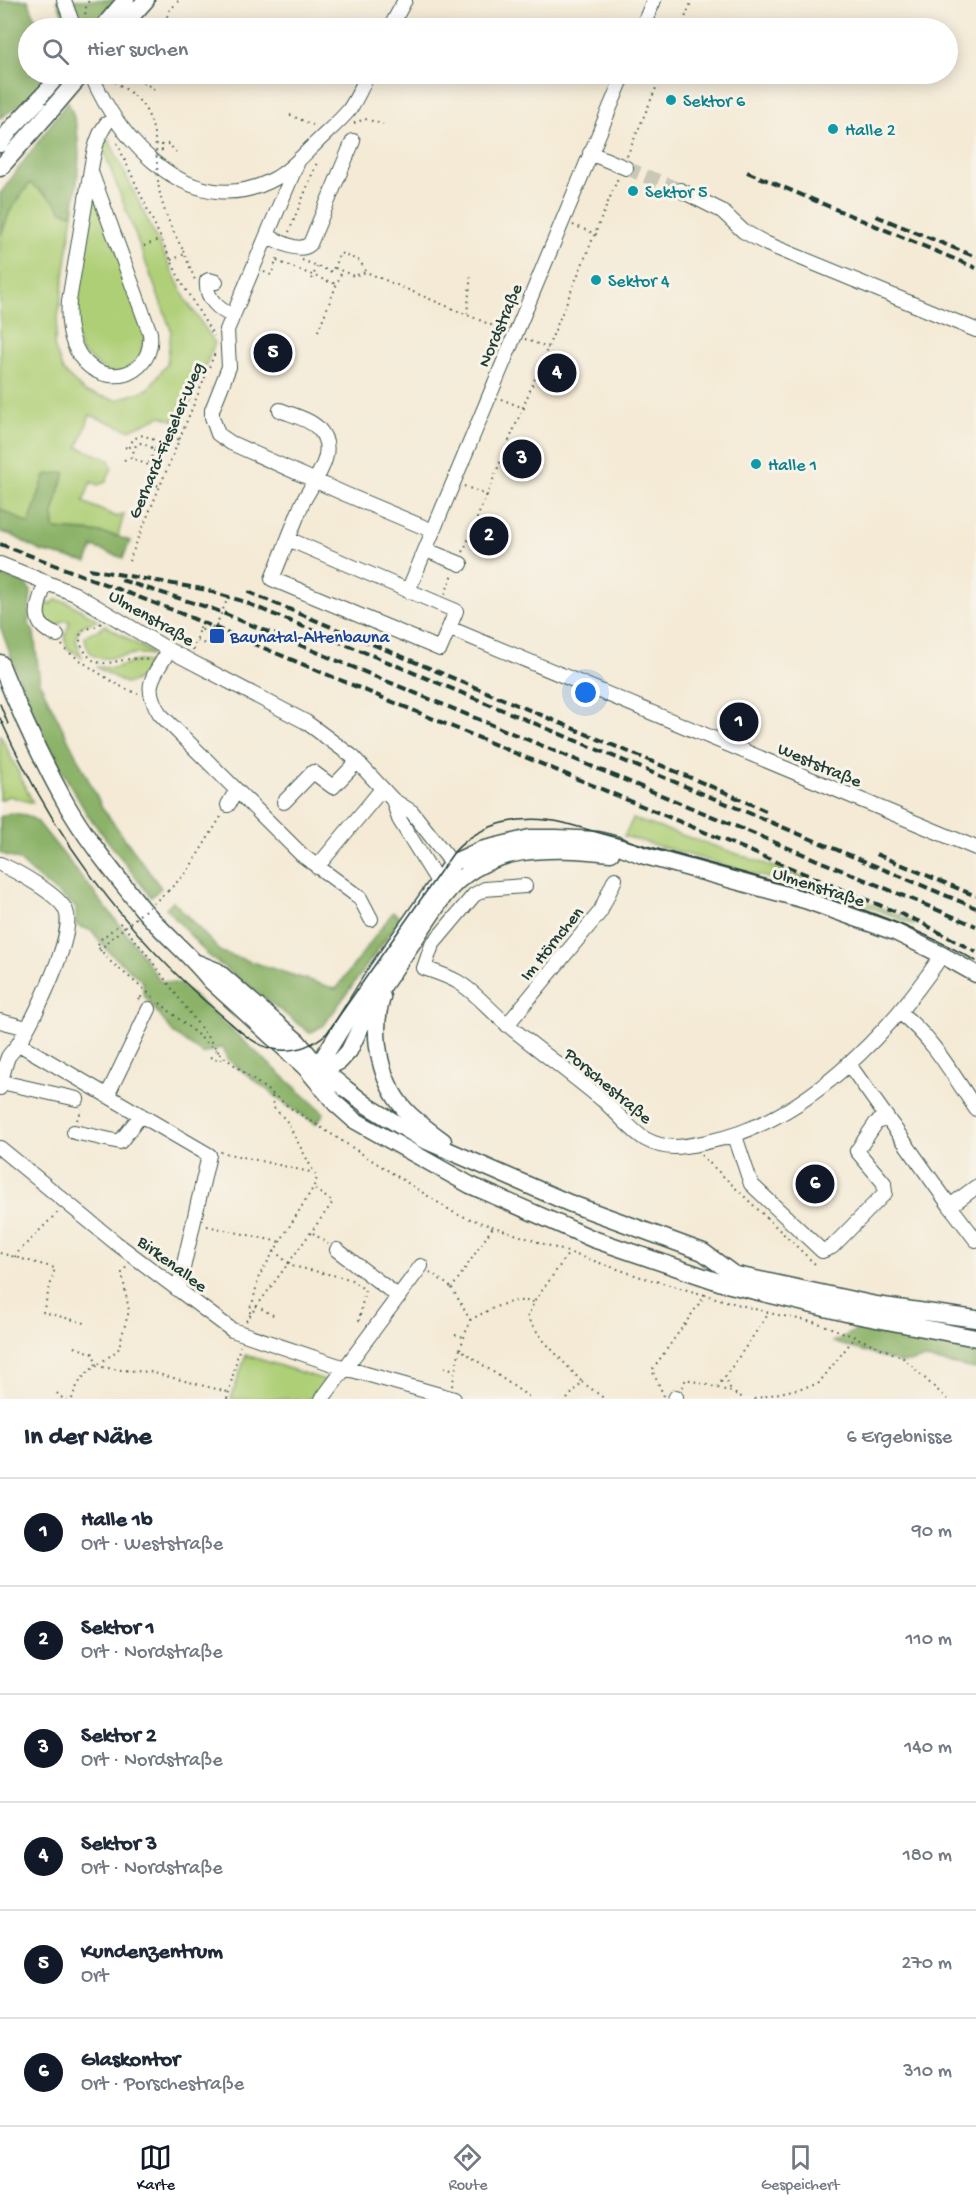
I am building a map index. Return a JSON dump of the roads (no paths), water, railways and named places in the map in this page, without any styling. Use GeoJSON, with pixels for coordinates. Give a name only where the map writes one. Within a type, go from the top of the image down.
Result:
{"type":"FeatureCollection","features":[{"type":"Feature","properties":{"kind":"main road"},"geometry":{"type":"LineString","coordinates":[[99,18],[126,0]]}},
{"type":"Feature","properties":{"kind":"main road"},"geometry":{"type":"LineString","coordinates":[[130,18],[146,0]]}},
{"type":"Feature","properties":{"kind":"main road"},"geometry":{"type":"LineString","coordinates":[[0,144],[5,131],[54,84]]}},
{"type":"Feature","properties":{"kind":"main road"},"geometry":{"type":"LineString","coordinates":[[1,169],[73,84]]}},
{"type":"Feature","properties":{"kind":"main road"},"geometry":{"type":"LineString","coordinates":[[0,663],[27,731],[64,801],[85,834],[143,909],[197,963],[217,971],[298,1041],[321,1088],[354,1120],[460,1180],[593,1239],[630,1252],[722,1283],[850,1314],[976,1338]]}},
{"type":"Feature","properties":{"kind":"main road","name":"Ulmenstraße"},"geometry":{"type":"LineString","coordinates":[[311,1066],[330,1066],[340,1061],[349,1051],[373,1001],[385,986],[445,885],[452,863],[481,850],[530,838],[588,839],[617,845],[642,855],[805,900],[895,932],[976,974]]}},
{"type":"Feature","properties":{"kind":"main road","name":"Ulmenstraße"},"geometry":{"type":"LineString","coordinates":[[311,1066],[378,969],[445,885],[490,861],[520,852],[551,849],[642,855]]}},
{"type":"Feature","properties":{"kind":"main road"},"geometry":{"type":"LineString","coordinates":[[385,986],[379,1007],[377,1032],[384,1074],[392,1091],[409,1114],[476,1164]]}},
{"type":"Feature","properties":{"kind":"main road"},"geometry":{"type":"LineString","coordinates":[[311,1066],[368,1106],[422,1139],[569,1203],[703,1252],[733,1274]]}},
{"type":"Feature","properties":{"kind":"main road"},"geometry":{"type":"LineString","coordinates":[[630,1252],[876,1305],[976,1319]]}},
{"type":"Feature","properties":{"kind":"street"},"geometry":{"type":"LineString","coordinates":[[64,0],[80,18]]}},
{"type":"Feature","properties":{"kind":"street"},"geometry":{"type":"LineString","coordinates":[[395,18],[405,0]]}},
{"type":"Feature","properties":{"kind":"street"},"geometry":{"type":"LineString","coordinates":[[646,18],[654,0]]}},
{"type":"Feature","properties":{"kind":"street"},"geometry":{"type":"LineString","coordinates":[[96,84],[120,125],[163,170],[188,184],[220,191],[250,188],[277,177],[348,111],[363,84]]}},
{"type":"Feature","properties":{"kind":"street","name":"Nordstraße"},"geometry":{"type":"LineString","coordinates":[[408,591],[620,84]]}},
{"type":"Feature","properties":{"kind":"street"},"geometry":{"type":"LineString","coordinates":[[91,172],[150,333],[148,351],[140,363],[128,372],[119,375],[103,375],[85,364],[74,345],[68,325],[69,301],[91,172],[98,139],[106,124]]}},
{"type":"Feature","properties":{"kind":"street"},"geometry":{"type":"LineString","coordinates":[[267,236],[300,248],[310,244],[353,141]]}},
{"type":"Feature","properties":{"kind":"street"},"geometry":{"type":"LineString","coordinates":[[591,153],[625,167]]}},
{"type":"Feature","properties":{"kind":"street"},"geometry":{"type":"LineString","coordinates":[[299,159],[227,330],[229,367],[212,410],[215,430],[222,439],[434,531]]}},
{"type":"Feature","properties":{"kind":"street"},"geometry":{"type":"LineString","coordinates":[[680,190],[722,211],[743,231],[767,244],[976,330]]}},
{"type":"Feature","properties":{"kind":"street"},"geometry":{"type":"LineString","coordinates":[[216,282],[207,281],[209,294],[218,309],[233,316]]}},
{"type":"Feature","properties":{"kind":"street"},"geometry":{"type":"LineString","coordinates":[[280,410],[320,429],[326,442],[326,456],[323,468],[303,502],[288,539],[272,579],[440,649],[456,611],[288,539]]}},
{"type":"Feature","properties":{"kind":"street"},"geometry":{"type":"LineString","coordinates":[[426,550],[460,563]]}},
{"type":"Feature","properties":{"kind":"street","name":"Ulmenstraße"},"geometry":{"type":"LineString","coordinates":[[5,566],[75,594],[169,650],[306,722],[327,736],[357,762],[393,800],[412,812],[452,863]]}},
{"type":"Feature","properties":{"kind":"street"},"geometry":{"type":"LineString","coordinates":[[46,582],[37,608],[38,621],[48,631],[57,635]]}},
{"type":"Feature","properties":{"kind":"street","name":"Weststraße"},"geometry":{"type":"LineString","coordinates":[[449,628],[976,848]]}},
{"type":"Feature","properties":{"kind":"street"},"geometry":{"type":"LineString","coordinates":[[169,650],[150,683],[149,693],[160,714],[302,855],[360,898],[371,919]]}},
{"type":"Feature","properties":{"kind":"street"},"geometry":{"type":"LineString","coordinates":[[284,802],[313,772],[333,787],[357,762]]}},
{"type":"Feature","properties":{"kind":"street"},"geometry":{"type":"LineString","coordinates":[[318,867],[382,789]]}},
{"type":"Feature","properties":{"kind":"street"},"geometry":{"type":"LineString","coordinates":[[228,805],[236,791]]}},
{"type":"Feature","properties":{"kind":"street","name":"Ulmenstraße"},"geometry":{"type":"LineString","coordinates":[[393,800],[399,819],[445,885]]}},
{"type":"Feature","properties":{"kind":"street"},"geometry":{"type":"LineString","coordinates":[[0,864],[12,869],[54,897],[63,905],[68,918],[65,936],[49,985],[19,1044],[9,1055],[1,1085],[77,1099]]}},
{"type":"Feature","properties":{"kind":"street","name":"Im Hörnchen"},"geometry":{"type":"LineString","coordinates":[[507,1025],[600,912],[615,879]]}},
{"type":"Feature","properties":{"kind":"street","name":"Porschestraße"},"geometry":{"type":"LineString","coordinates":[[525,886],[485,889],[474,895],[432,945],[424,968],[458,982],[507,1025],[620,1115],[644,1139],[672,1148],[735,1136],[784,1113],[822,1087],[884,1029],[922,984],[942,955]]}},
{"type":"Feature","properties":{"kind":"street"},"geometry":{"type":"LineString","coordinates":[[101,1093],[149,1009]]}},
{"type":"Feature","properties":{"kind":"street"},"geometry":{"type":"LineString","coordinates":[[899,1012],[911,1021],[949,1066],[976,1109]]}},
{"type":"Feature","properties":{"kind":"street"},"geometry":{"type":"LineString","coordinates":[[0,1021],[27,1028]]}},
{"type":"Feature","properties":{"kind":"street"},"geometry":{"type":"LineString","coordinates":[[19,1044],[209,1155],[178,1290]]}},
{"type":"Feature","properties":{"kind":"street"},"geometry":{"type":"LineString","coordinates":[[848,1063],[950,1206],[971,1222],[976,1240]]}},
{"type":"Feature","properties":{"kind":"street"},"geometry":{"type":"LineString","coordinates":[[74,1132],[120,1142],[141,1115]]}},
{"type":"Feature","properties":{"kind":"street"},"geometry":{"type":"LineString","coordinates":[[735,1136],[751,1184],[822,1251],[832,1247],[885,1193],[884,1183],[857,1151],[876,1124],[886,1117]]}},
{"type":"Feature","properties":{"kind":"street","name":"Birkenallee"},"geometry":{"type":"LineString","coordinates":[[0,1148],[134,1256],[232,1330],[345,1368],[452,1398]]}},
{"type":"Feature","properties":{"kind":"street"},"geometry":{"type":"LineString","coordinates":[[950,1206],[976,1187]]}},
{"type":"Feature","properties":{"kind":"street"},"geometry":{"type":"LineString","coordinates":[[337,1251],[399,1297]]}},
{"type":"Feature","properties":{"kind":"street"},"geometry":{"type":"LineString","coordinates":[[322,1399],[421,1266]]}},
{"type":"Feature","properties":{"kind":"tunnel"},"geometry":{"type":"LineString","coordinates":[[626,168],[680,190]]}},
{"type":"Feature","properties":{"kind":"tram line"},"geometry":{"type":"LineString","coordinates":[[0,704],[8,724]]}},
{"type":"Feature","properties":{"kind":"tram line"},"geometry":{"type":"LineString","coordinates":[[0,718],[42,801],[93,878],[122,915],[185,983],[251,1040],[273,1049],[288,1050],[302,1047],[315,1042],[327,1033],[454,852],[478,833],[505,822],[519,820],[534,819],[564,823],[798,889],[859,908],[919,932],[976,961]]}},
{"type":"Feature","properties":{"kind":"railway"},"geometry":{"type":"LineString","coordinates":[[747,172],[976,268]]}},
{"type":"Feature","properties":{"kind":"railway"},"geometry":{"type":"LineString","coordinates":[[876,216],[976,257]]}},
{"type":"Feature","properties":{"kind":"railway"},"geometry":{"type":"LineString","coordinates":[[0,544],[175,611],[920,922],[976,952]]}},
{"type":"Feature","properties":{"kind":"railway"},"geometry":{"type":"LineString","coordinates":[[89,569],[202,589],[242,601],[976,908]]}},
{"type":"Feature","properties":{"kind":"railway"},"geometry":{"type":"LineString","coordinates":[[121,580],[213,609],[976,926]]}},
{"type":"Feature","properties":{"kind":"railway"},"geometry":{"type":"LineString","coordinates":[[248,592],[770,813]]}},
{"type":"Feature","properties":{"kind":"railway"},"geometry":{"type":"LineString","coordinates":[[876,854],[976,896]]}},
{"type":"Feature","properties":{"kind":"place","name":"Sektor 6"},"geometry":{"type":"Point","coordinates":[671,100]}},
{"type":"Feature","properties":{"kind":"place","name":"Halle 2"},"geometry":{"type":"Point","coordinates":[833,129]}},
{"type":"Feature","properties":{"kind":"place","name":"Sektor 5"},"geometry":{"type":"Point","coordinates":[633,191]}},
{"type":"Feature","properties":{"kind":"place","name":"Sektor 4"},"geometry":{"type":"Point","coordinates":[596,280]}},
{"type":"Feature","properties":{"kind":"place","name":"Kundenzentrum"},"geometry":{"type":"Point","coordinates":[273,353]}},
{"type":"Feature","properties":{"kind":"place","name":"Sektor 3"},"geometry":{"type":"Point","coordinates":[557,373]}},
{"type":"Feature","properties":{"kind":"place","name":"Sektor 2"},"geometry":{"type":"Point","coordinates":[522,459]}},
{"type":"Feature","properties":{"kind":"place","name":"Halle 1"},"geometry":{"type":"Point","coordinates":[756,464]}},
{"type":"Feature","properties":{"kind":"place","name":"Sektor 1"},"geometry":{"type":"Point","coordinates":[489,536]}},
{"type":"Feature","properties":{"kind":"place","name":"Baunatal-Altenbauna"},"geometry":{"type":"Point","coordinates":[217,636]}},
{"type":"Feature","properties":{"kind":"place","name":"Halle 1b"},"geometry":{"type":"Point","coordinates":[739,722]}},
{"type":"Feature","properties":{"kind":"place","name":"Glaskontor"},"geometry":{"type":"Point","coordinates":[815,1184]}}]}
